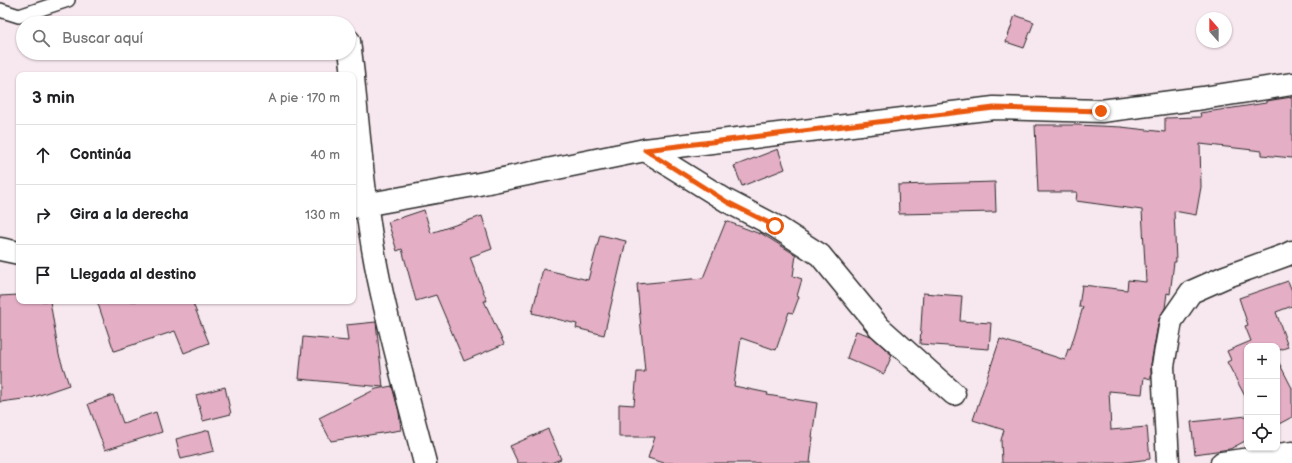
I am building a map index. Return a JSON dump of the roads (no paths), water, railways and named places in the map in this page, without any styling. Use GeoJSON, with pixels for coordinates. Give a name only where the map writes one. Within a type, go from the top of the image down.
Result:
{"type":"FeatureCollection","features":[{"type":"Feature","properties":{"kind":"street"},"geometry":{"type":"LineString","coordinates":[[351,60],[353,72]]}},
{"type":"Feature","properties":{"kind":"street"},"geometry":{"type":"LineString","coordinates":[[360,206],[474,185],[645,150],[994,108],[1101,111],[1203,98],[1292,84]]}},
{"type":"Feature","properties":{"kind":"street"},"geometry":{"type":"LineString","coordinates":[[356,132],[360,206],[425,463]]}},
{"type":"Feature","properties":{"kind":"street"},"geometry":{"type":"LineString","coordinates":[[645,150],[727,202],[775,226],[820,255],[879,327],[954,394]]}},
{"type":"Feature","properties":{"kind":"street"},"geometry":{"type":"LineString","coordinates":[[0,249],[16,252]]}},
{"type":"Feature","properties":{"kind":"street"},"geometry":{"type":"LineString","coordinates":[[1168,463],[1162,366],[1171,321],[1192,292],[1225,277],[1292,252]]}},
{"type":"Feature","properties":{"kind":"street"},"geometry":{"type":"LineString","coordinates":[[1222,463],[1292,453]]}},
{"type":"Feature","properties":{"kind":"lane"},"geometry":{"type":"LineString","coordinates":[[0,10],[19,16],[68,0]]}}]}
